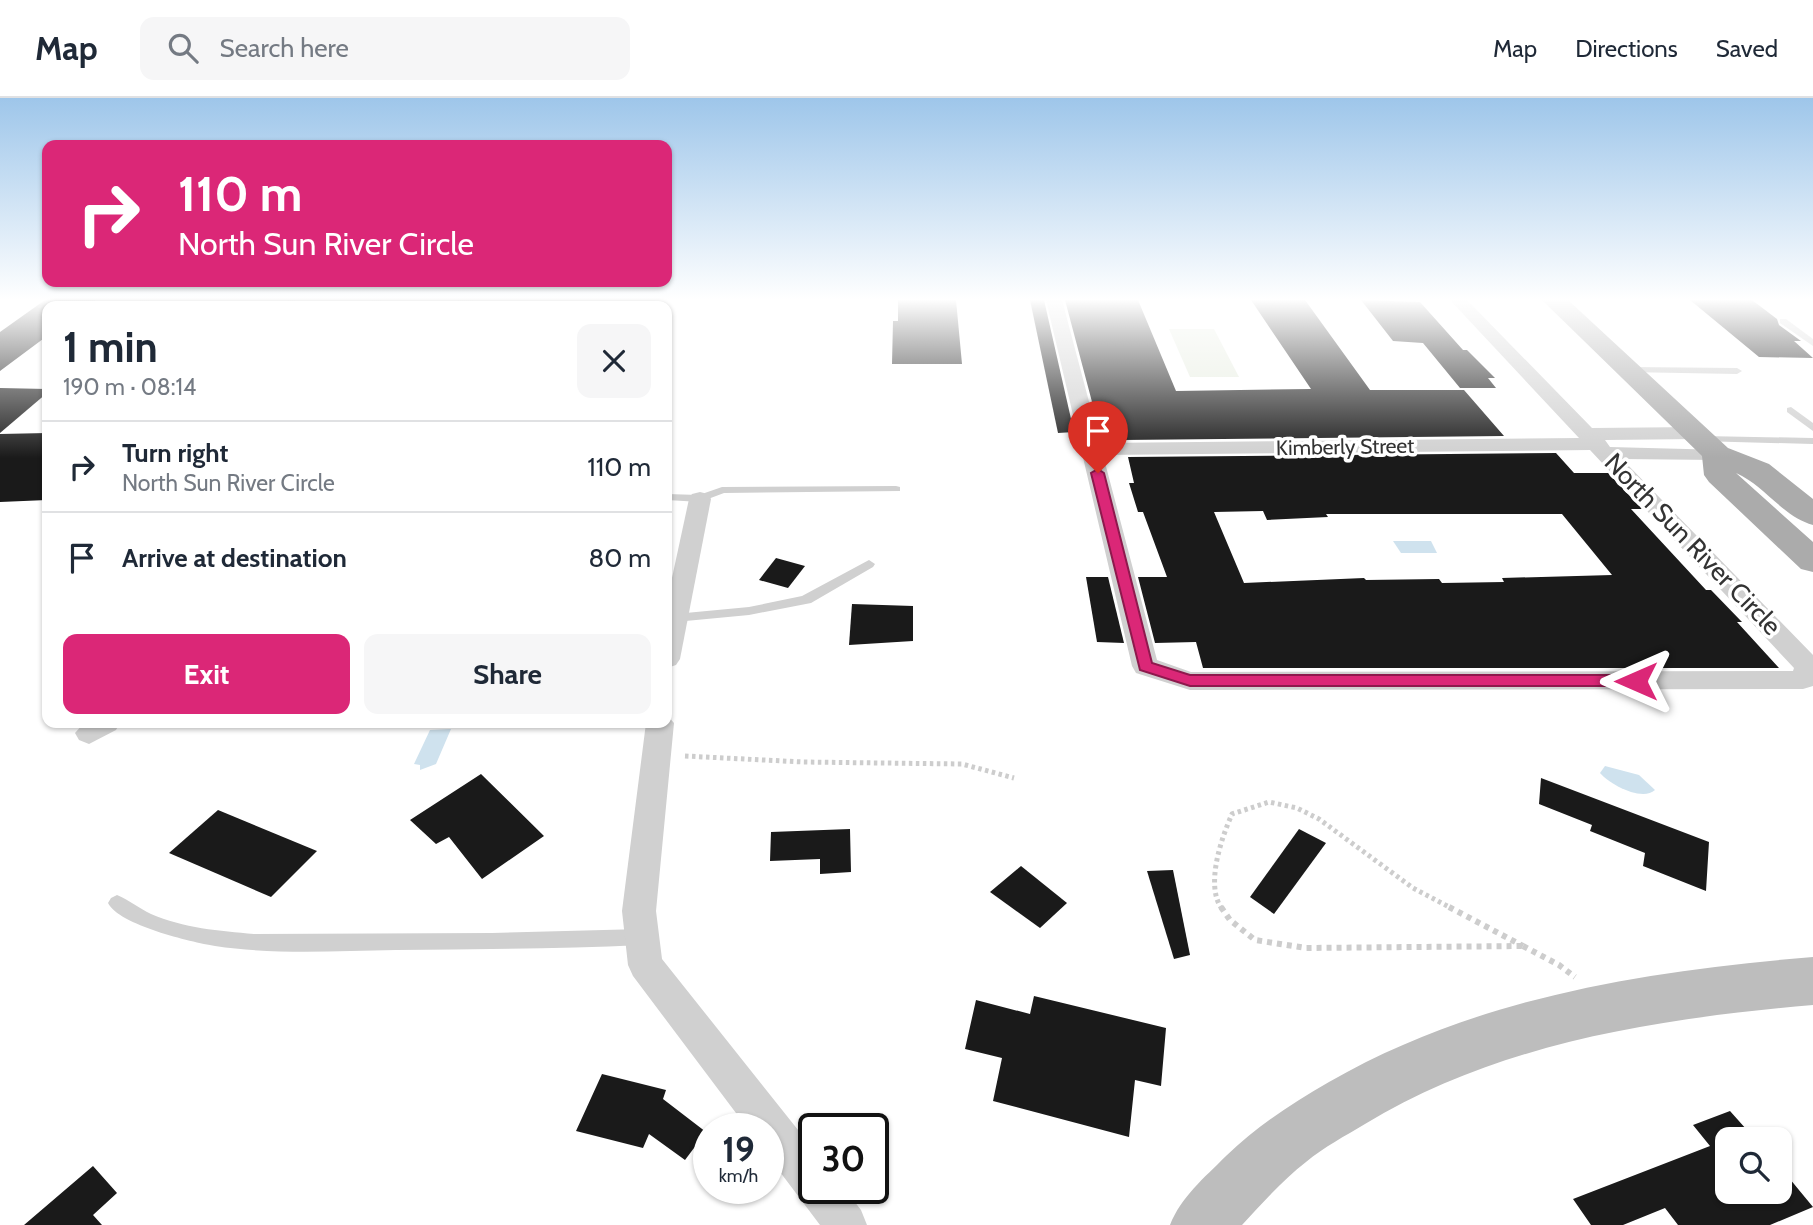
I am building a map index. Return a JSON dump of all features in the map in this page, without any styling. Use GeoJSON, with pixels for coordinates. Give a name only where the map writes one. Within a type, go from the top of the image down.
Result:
{"type":"FeatureCollection","features":[{"type":"Feature","properties":{"kind":"main road"},"geometry":{"type":"LineString","coordinates":[[1612,353],[1705,442],[1758,471],[1813,515]]}},
{"type":"Feature","properties":{"kind":"main road"},"geometry":{"type":"LineString","coordinates":[[1705,442],[1720,475],[1813,561]]}},
{"type":"Feature","properties":{"kind":"street","name":"North Sun River Circle"},"geometry":{"type":"LineString","coordinates":[[1067,353],[1145,666],[1190,681],[1803,680],[1808,666],[1509,353]]}},
{"type":"Feature","properties":{"kind":"street","name":"Kimberly Street"},"geometry":{"type":"LineString","coordinates":[[1092,449],[1705,442]]}},
{"type":"Feature","properties":{"kind":"street","name":"Kimberly Street"},"geometry":{"type":"LineString","coordinates":[[1598,444],[1705,442]]}},
{"type":"Feature","properties":{"kind":"street"},"geometry":{"type":"LineString","coordinates":[[672,633],[700,499]]}},
{"type":"Feature","properties":{"kind":"street"},"geometry":{"type":"LineString","coordinates":[[658,739],[639,911],[645,965],[798,1162]]}},
{"type":"Feature","properties":{"kind":"street"},"geometry":{"type":"LineString","coordinates":[[1200,1225],[1279,1146],[1347,1101],[1416,1066],[1477,1044],[1615,1007],[1678,995],[1813,981]]}},
{"type":"Feature","properties":{"kind":"street"},"geometry":{"type":"LineString","coordinates":[[830,1204],[846,1225]]}},
{"type":"Feature","properties":{"kind":"lane"},"geometry":{"type":"LineString","coordinates":[[1630,370],[1737,371]]}},
{"type":"Feature","properties":{"kind":"lane"},"geometry":{"type":"LineString","coordinates":[[1791,410],[1813,428]]}},
{"type":"Feature","properties":{"kind":"lane"},"geometry":{"type":"LineString","coordinates":[[1705,442],[1813,441]]}},
{"type":"Feature","properties":{"kind":"lane"},"geometry":{"type":"LineString","coordinates":[[672,497],[700,499],[722,490],[897,489]]}},
{"type":"Feature","properties":{"kind":"lane"},"geometry":{"type":"LineString","coordinates":[[675,618],[749,611],[806,600],[869,564]]}},
{"type":"Feature","properties":{"kind":"lane"},"geometry":{"type":"LineString","coordinates":[[117,903],[134,916],[174,931],[219,939],[303,943],[513,943],[642,937]]}},
{"type":"Feature","properties":{"kind":"path"},"geometry":{"type":"LineString","coordinates":[[658,739],[803,762],[962,764],[1014,778]]}},
{"type":"Feature","properties":{"kind":"path"},"geometry":{"type":"LineString","coordinates":[[1524,946],[1306,948],[1255,940],[1230,919],[1215,899],[1219,844],[1232,814],[1269,802],[1297,808],[1319,819],[1413,888],[1524,946],[1559,965],[1615,1007]]}},
{"type":"Feature","properties":{"kind":"shaded area"},"geometry":{"type":"Polygon","coordinates":[[[1179,353],[1226,353],[1239,377],[1190,377],[1179,353]]]}},
{"type":"Feature","properties":{"kind":"water"},"geometry":{"type":"Polygon","coordinates":[[[1393,541],[1431,541],[1437,553],[1401,553],[1393,541]]]}},
{"type":"Feature","properties":{"kind":"water"},"geometry":{"type":"Polygon","coordinates":[[[451,729],[436,764],[420,770],[420,765],[414,764],[430,730],[451,729]]]}},
{"type":"Feature","properties":{"kind":"water"},"geometry":{"type":"Polygon","coordinates":[[[1605,766],[1639,775],[1655,790],[1642,794],[1626,790],[1600,773],[1605,766]]]}},
{"type":"Feature","properties":{"kind":"building"},"geometry":{"type":"Polygon","coordinates":[[[0,353],[25,353],[0,371],[0,353]]]}},
{"type":"Feature","properties":{"kind":"building"},"geometry":{"type":"Polygon","coordinates":[[[892,353],[961,353],[962,364],[892,364],[892,353]]]}},
{"type":"Feature","properties":{"kind":"building"},"geometry":{"type":"Polygon","coordinates":[[[1041,353],[1056,353],[1074,432],[1058,433],[1041,353]]]}},
{"type":"Feature","properties":{"kind":"building"},"geometry":{"type":"Polygon","coordinates":[[[1079,353],[1160,353],[1176,391],[1311,389],[1286,353],[1343,353],[1370,390],[1464,390],[1504,436],[1122,440],[1120,432],[1100,432],[1079,353]]]}},
{"type":"Feature","properties":{"kind":"building"},"geometry":{"type":"Polygon","coordinates":[[[1431,353],[1470,353],[1495,378],[1488,378],[1496,388],[1460,388],[1431,353]]]}},
{"type":"Feature","properties":{"kind":"building"},"geometry":{"type":"Polygon","coordinates":[[[1754,353],[1807,353],[1813,358],[1759,357],[1754,353]]]}},
{"type":"Feature","properties":{"kind":"building"},"geometry":{"type":"Polygon","coordinates":[[[0,388],[42,389],[42,397],[0,433],[0,388]]]}},
{"type":"Feature","properties":{"kind":"building"},"geometry":{"type":"Polygon","coordinates":[[[42,433],[42,500],[0,502],[0,434],[42,433]]]}},
{"type":"Feature","properties":{"kind":"building"},"geometry":{"type":"Polygon","coordinates":[[[1556,453],[1574,473],[1608,473],[1642,509],[1631,509],[1706,590],[1711,590],[1742,622],[1737,622],[1779,668],[1203,668],[1196,642],[1155,643],[1138,577],[1167,577],[1143,512],[1138,512],[1129,483],[1134,483],[1128,457],[1556,453]],[[1263,511],[1214,512],[1244,583],[1364,578],[1439,579],[1442,583],[1504,582],[1502,578],[1612,575],[1562,514],[1326,514],[1328,517],[1267,520],[1263,511]]]}},
{"type":"Feature","properties":{"kind":"building"},"geometry":{"type":"Polygon","coordinates":[[[776,558],[805,566],[788,588],[759,580],[776,558]]]}},
{"type":"Feature","properties":{"kind":"building"},"geometry":{"type":"Polygon","coordinates":[[[1086,577],[1108,577],[1124,643],[1097,642],[1086,577]]]}},
{"type":"Feature","properties":{"kind":"building"},"geometry":{"type":"Polygon","coordinates":[[[852,604],[913,606],[913,641],[849,645],[852,604]]]}},
{"type":"Feature","properties":{"kind":"building"},"geometry":{"type":"Polygon","coordinates":[[[481,774],[544,836],[482,879],[449,837],[436,844],[410,820],[481,774]]]}},
{"type":"Feature","properties":{"kind":"building"},"geometry":{"type":"Polygon","coordinates":[[[1541,778],[1709,842],[1706,891],[1643,866],[1645,853],[1590,831],[1592,825],[1539,804],[1541,778]]]}},
{"type":"Feature","properties":{"kind":"building"},"geometry":{"type":"Polygon","coordinates":[[[218,810],[317,851],[271,897],[169,853],[218,810]]]}},
{"type":"Feature","properties":{"kind":"building"},"geometry":{"type":"Polygon","coordinates":[[[850,829],[851,872],[820,874],[820,859],[770,861],[771,832],[850,829]]]}},
{"type":"Feature","properties":{"kind":"building"},"geometry":{"type":"Polygon","coordinates":[[[1299,829],[1326,843],[1274,914],[1250,897],[1299,829]]]}},
{"type":"Feature","properties":{"kind":"building"},"geometry":{"type":"Polygon","coordinates":[[[1021,866],[1067,903],[1040,928],[990,892],[1021,866]]]}},
{"type":"Feature","properties":{"kind":"building"},"geometry":{"type":"Polygon","coordinates":[[[1173,870],[1190,955],[1174,959],[1147,871],[1173,870]]]}},
{"type":"Feature","properties":{"kind":"building"},"geometry":{"type":"Polygon","coordinates":[[[1034,996],[1166,1028],[1161,1086],[1135,1080],[1129,1137],[993,1101],[1002,1058],[965,1049],[976,1000],[1030,1014],[1034,996]]]}},
{"type":"Feature","properties":{"kind":"building"},"geometry":{"type":"Polygon","coordinates":[[[602,1074],[666,1090],[663,1099],[693,1122],[693,1149],[685,1160],[649,1134],[643,1148],[576,1131],[602,1074]]]}},
{"type":"Feature","properties":{"kind":"building"},"geometry":{"type":"Polygon","coordinates":[[[1730,1111],[1744,1127],[1715,1127],[1715,1204],[1792,1204],[1792,1182],[1813,1207],[1770,1225],[1678,1225],[1665,1208],[1623,1225],[1591,1225],[1573,1199],[1710,1146],[1693,1125],[1730,1111]]]}},
{"type":"Feature","properties":{"kind":"building"},"geometry":{"type":"Polygon","coordinates":[[[93,1166],[117,1193],[93,1215],[102,1225],[24,1225],[93,1166]]]}},
{"type":"Feature","properties":{"kind":"route"},"geometry":{"type":"LineString","coordinates":[[1098,473],[1145,666],[1190,681],[1636,681]]}}]}
